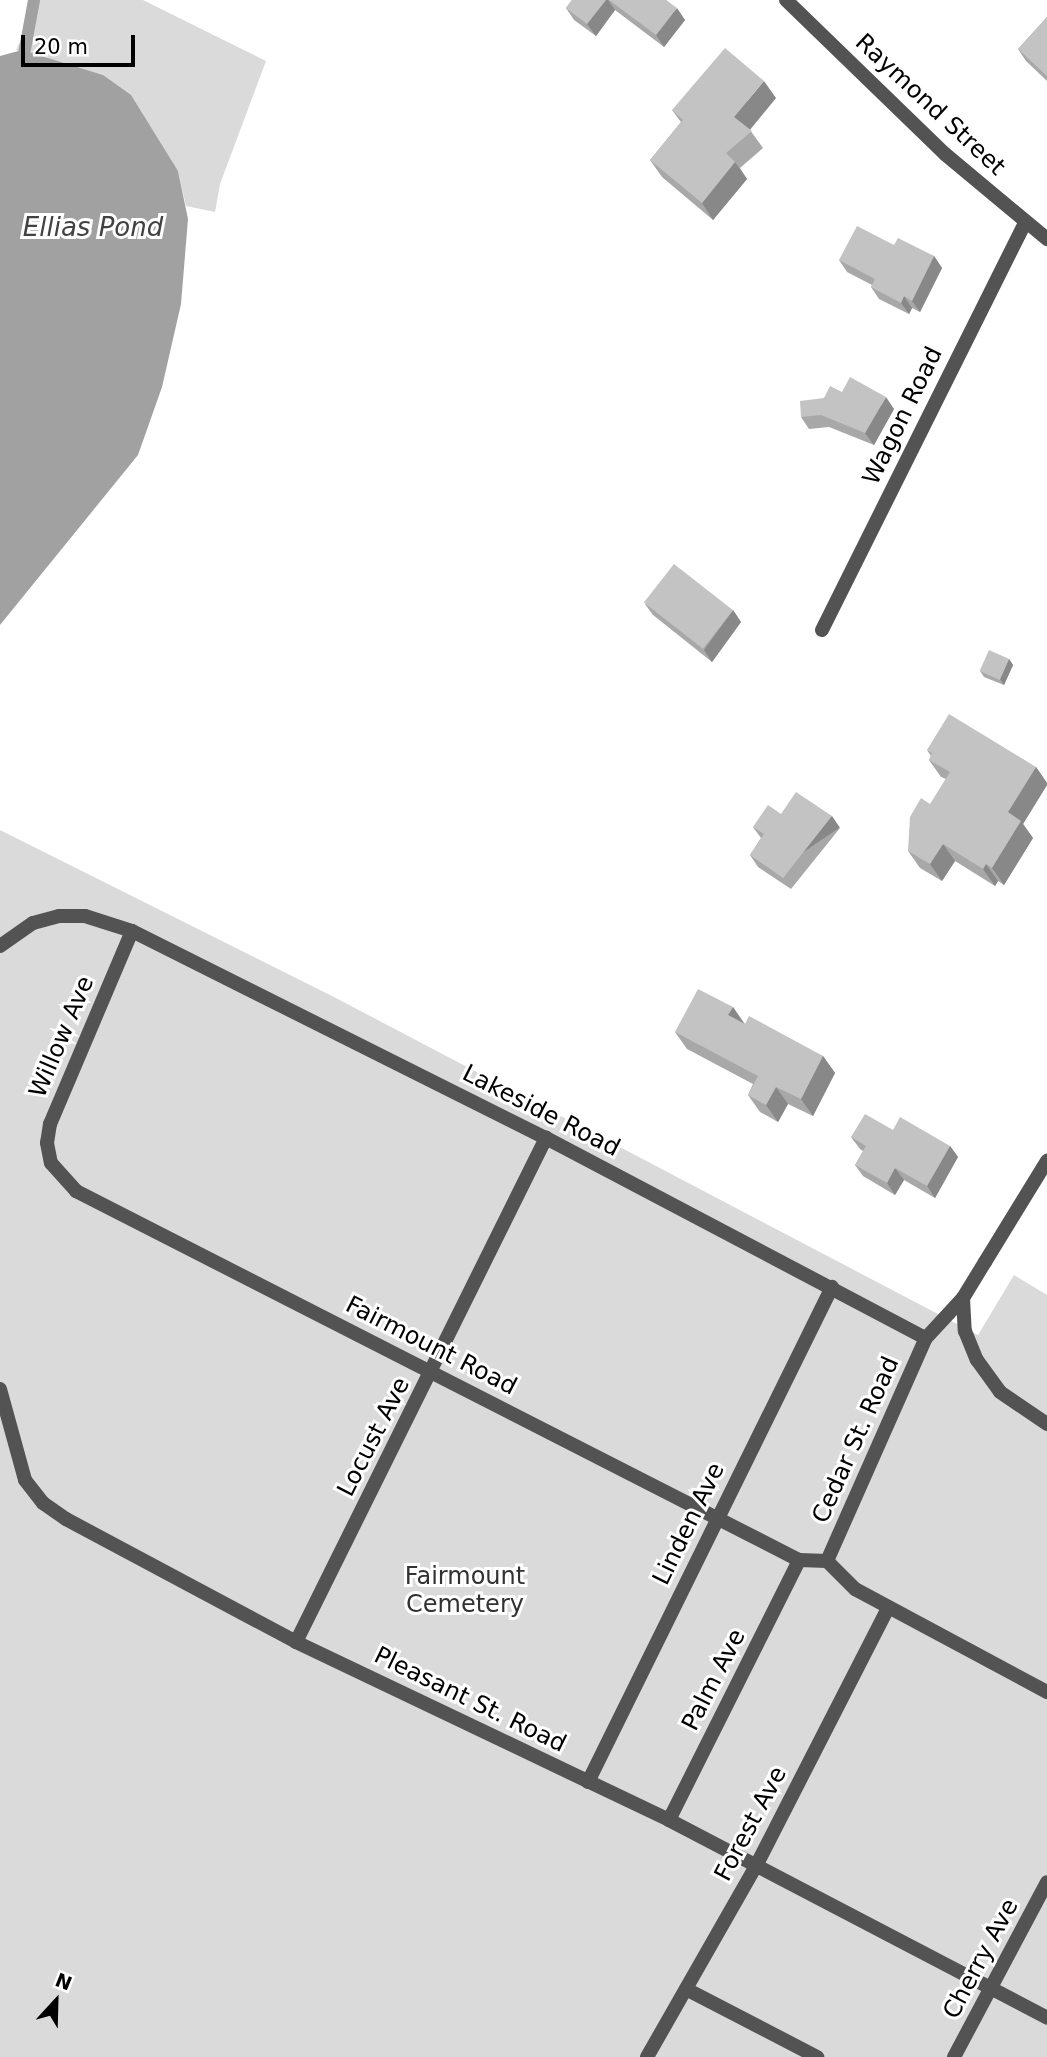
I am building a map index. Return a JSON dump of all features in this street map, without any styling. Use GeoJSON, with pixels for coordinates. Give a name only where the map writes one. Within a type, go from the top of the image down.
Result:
{"type":"FeatureCollection","features":[{"type":"Feature","properties":{"kind":"street","name":"Raymond Street"},"geometry":{"type":"LineString","coordinates":[[786,0],[1025,223],[1047,239]]}},
{"type":"Feature","properties":{"kind":"street","name":"Wagon Road"},"geometry":{"type":"LineString","coordinates":[[822,630],[1025,223]]}},
{"type":"Feature","properties":{"kind":"street"},"geometry":{"type":"LineString","coordinates":[[0,946],[33,923],[59,916],[85,916],[132,932]]}},
{"type":"Feature","properties":{"kind":"street","name":"Lakeside Road"},"geometry":{"type":"LineString","coordinates":[[132,932],[546,1138],[926,1338]]}},
{"type":"Feature","properties":{"kind":"street","name":"Willow Ave"},"geometry":{"type":"LineString","coordinates":[[51,1163],[47,1143],[50,1124],[132,932]]}},
{"type":"Feature","properties":{"kind":"street","name":"Locust Ave"},"geometry":{"type":"LineString","coordinates":[[296,1642],[546,1138]]}},
{"type":"Feature","properties":{"kind":"street","name":"Cedar St. Road"},"geometry":{"type":"LineString","coordinates":[[827,1561],[926,1338],[963,1298],[1047,1161]]}},
{"type":"Feature","properties":{"kind":"street","name":"Fairmount Road"},"geometry":{"type":"LineString","coordinates":[[51,1163],[76,1191],[718,1516],[799,1560]]}},
{"type":"Feature","properties":{"kind":"street","name":"Linden Ave"},"geometry":{"type":"LineString","coordinates":[[588,1782],[832,1287]]}},
{"type":"Feature","properties":{"kind":"street"},"geometry":{"type":"LineString","coordinates":[[963,1298],[965,1331],[977,1360],[1000,1392],[1047,1424]]}},
{"type":"Feature","properties":{"kind":"street","name":"Pleasant St. Road"},"geometry":{"type":"LineString","coordinates":[[0,1389],[25,1480],[43,1503],[97,1538],[296,1642],[669,1820],[1047,2018]]}},
{"type":"Feature","properties":{"kind":"street"},"geometry":{"type":"LineString","coordinates":[[799,1560],[827,1561],[855,1589],[1047,1692]]}},
{"type":"Feature","properties":{"kind":"street","name":"Palm Ave"},"geometry":{"type":"LineString","coordinates":[[669,1820],[799,1560]]}},
{"type":"Feature","properties":{"kind":"street","name":"Forest Ave"},"geometry":{"type":"LineString","coordinates":[[647,2057],[756,1866],[888,1608]]}},
{"type":"Feature","properties":{"kind":"street","name":"Cherry Ave"},"geometry":{"type":"LineString","coordinates":[[954,2057],[1047,1882]]}},
{"type":"Feature","properties":{"kind":"street"},"geometry":{"type":"LineString","coordinates":[[686,1989],[817,2057]]}},
{"type":"Feature","properties":{"kind":"green space"},"geometry":{"type":"Polygon","coordinates":[[[40,0],[143,0],[266,61],[220,184],[215,212],[186,206],[178,171],[103,75],[16,50],[40,0]]]}},
{"type":"Feature","properties":{"kind":"green space","name":"Fairmount Cemetery"},"geometry":{"type":"Polygon","coordinates":[[[0,830],[332,996],[978,1335],[1014,1275],[1047,1295],[1047,2057],[0,2057],[0,830]]]}},
{"type":"Feature","properties":{"kind":"water","name":"Ellias Pond"},"geometry":{"type":"Polygon","coordinates":[[[22,50],[103,75],[131,95],[178,171],[188,219],[181,304],[162,387],[138,455],[0,625],[0,56],[22,50]]]}},
{"type":"Feature","properties":{"kind":"building"},"geometry":{"type":"Polygon","coordinates":[[[572,0],[606,0],[587,24],[566,8],[572,0]]]}},
{"type":"Feature","properties":{"kind":"building"},"geometry":{"type":"Polygon","coordinates":[[[609,0],[666,0],[677,8],[656,35],[609,0]]]}},
{"type":"Feature","properties":{"kind":"building"},"geometry":{"type":"Polygon","coordinates":[[[1047,17],[1047,76],[1018,49],[1047,17]]]}},
{"type":"Feature","properties":{"kind":"building"},"geometry":{"type":"Polygon","coordinates":[[[725,48],[764,81],[734,117],[752,131],[726,153],[735,162],[702,203],[650,160],[683,120],[672,110],[725,48]]]}},
{"type":"Feature","properties":{"kind":"building"},"geometry":{"type":"Polygon","coordinates":[[[857,226],[894,245],[898,238],[934,256],[912,301],[904,296],[901,303],[871,287],[875,279],[839,260],[857,226]]]}},
{"type":"Feature","properties":{"kind":"building"},"geometry":{"type":"Polygon","coordinates":[[[850,377],[886,397],[865,433],[821,415],[801,417],[800,401],[824,398],[830,386],[842,392],[850,377]]]}},
{"type":"Feature","properties":{"kind":"building"},"geometry":{"type":"Polygon","coordinates":[[[674,564],[733,610],[703,649],[644,603],[674,564]]]}},
{"type":"Feature","properties":{"kind":"building"},"geometry":{"type":"Polygon","coordinates":[[[989,650],[1009,659],[1000,680],[980,671],[989,650]]]}},
{"type":"Feature","properties":{"kind":"building"},"geometry":{"type":"Polygon","coordinates":[[[949,714],[1036,767],[1008,812],[1021,821],[992,868],[986,864],[983,869],[943,844],[930,864],[908,851],[910,817],[921,798],[930,804],[950,772],[929,760],[932,753],[927,750],[949,714]]]}},
{"type":"Feature","properties":{"kind":"building"},"geometry":{"type":"Polygon","coordinates":[[[796,792],[832,816],[783,878],[750,855],[764,834],[753,827],[768,805],[781,814],[796,792]]]}},
{"type":"Feature","properties":{"kind":"building"},"geometry":{"type":"Polygon","coordinates":[[[698,989],[733,1007],[728,1015],[745,1024],[749,1016],[823,1056],[801,1099],[776,1087],[766,1105],[748,1095],[758,1076],[675,1032],[698,989]]]}},
{"type":"Feature","properties":{"kind":"building"},"geometry":{"type":"Polygon","coordinates":[[[865,1114],[893,1130],[900,1117],[950,1146],[927,1186],[895,1168],[887,1183],[855,1165],[866,1146],[851,1137],[865,1114]]]}},
{"type":"Feature","properties":{"kind":"waterway"},"geometry":{"type":"LineString","coordinates":[[22,65],[34,0]]}}]}
